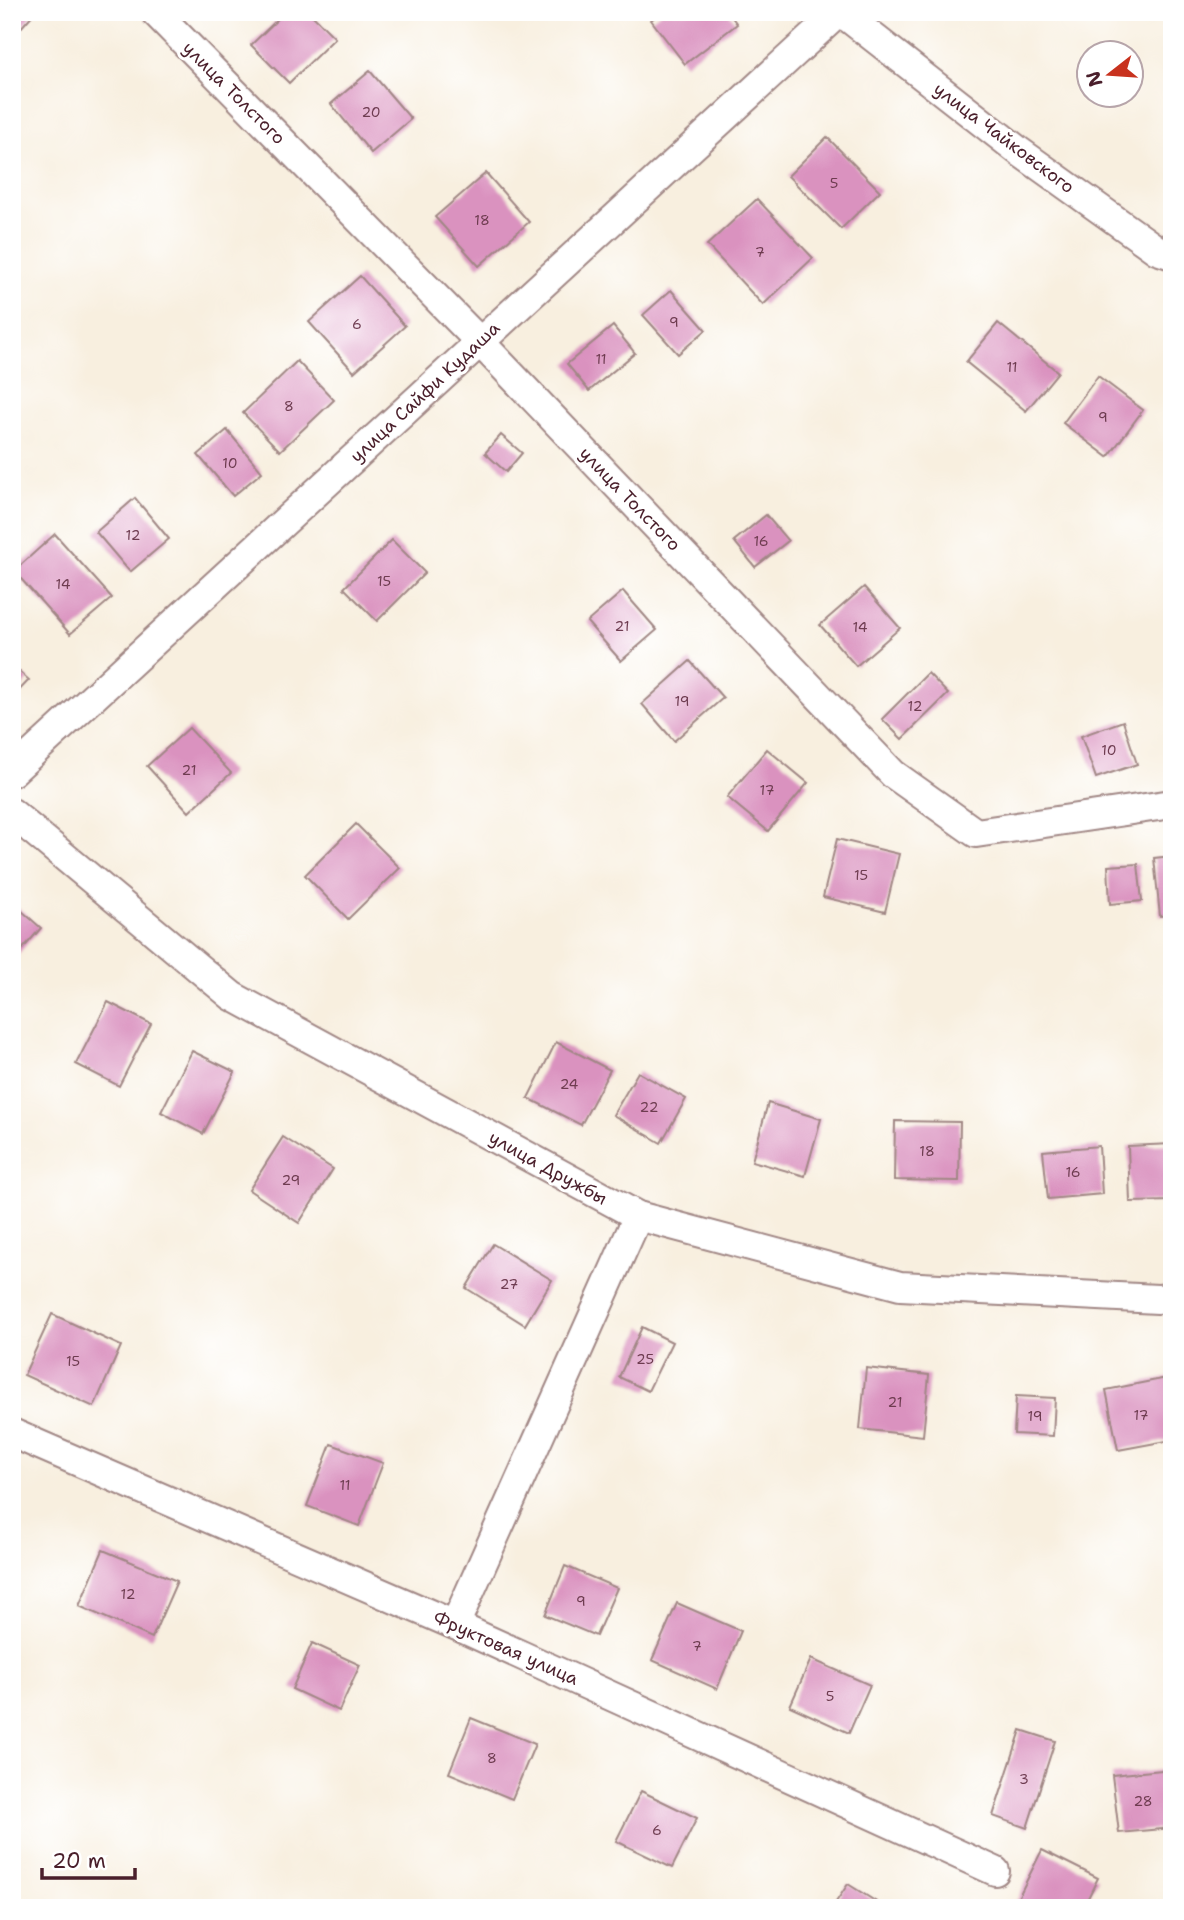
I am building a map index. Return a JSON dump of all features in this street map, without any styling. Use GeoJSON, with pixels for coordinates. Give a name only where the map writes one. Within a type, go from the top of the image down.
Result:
{"type":"FeatureCollection","features":[{"type":"Feature","properties":{"kind":"street","name":"улица Толстого"},"geometry":{"type":"LineString","coordinates":[[155,12],[480,342],[893,774],[976,833],[1172,804]]}},
{"type":"Feature","properties":{"kind":"street","name":"улица Сайфи Кудаша"},"geometry":{"type":"LineString","coordinates":[[12,772],[840,12]]}},
{"type":"Feature","properties":{"kind":"street","name":"улица Чайковского"},"geometry":{"type":"LineString","coordinates":[[840,12],[1020,152],[1157,250],[1172,255]]}},
{"type":"Feature","properties":{"kind":"street","name":"улица Дружбы"},"geometry":{"type":"LineString","coordinates":[[12,813],[232,996],[638,1216],[900,1286],[1158,1299],[1172,1297]]}},
{"type":"Feature","properties":{"kind":"street"},"geometry":{"type":"LineString","coordinates":[[455,1625],[638,1216]]}},
{"type":"Feature","properties":{"kind":"street","name":"Фруктовая улица"},"geometry":{"type":"LineString","coordinates":[[12,1433],[455,1625],[995,1871]]}},
{"type":"Feature","properties":{"kind":"building"},"geometry":{"type":"Polygon","coordinates":[[[12,12],[35,12],[12,38],[12,12]]]}},
{"type":"Feature","properties":{"kind":"building"},"geometry":{"type":"Polygon","coordinates":[[[285,12],[309,12],[335,38],[289,83],[251,45],[285,12]]]}},
{"type":"Feature","properties":{"kind":"building"},"geometry":{"type":"Polygon","coordinates":[[[661,12],[728,12],[737,24],[685,64],[651,20],[661,12]]]}},
{"type":"Feature","properties":{"kind":"building"},"geometry":{"type":"Polygon","coordinates":[[[370,71],[411,119],[371,153],[331,104],[370,71]]]}},
{"type":"Feature","properties":{"kind":"building"},"geometry":{"type":"Polygon","coordinates":[[[827,137],[880,191],[841,229],[788,176],[827,137]]]}},
{"type":"Feature","properties":{"kind":"building"},"geometry":{"type":"Polygon","coordinates":[[[486,173],[529,222],[479,266],[435,217],[486,173]]]}},
{"type":"Feature","properties":{"kind":"building"},"geometry":{"type":"Polygon","coordinates":[[[757,199],[813,258],[763,305],[707,245],[757,199]]]}},
{"type":"Feature","properties":{"kind":"building"},"geometry":{"type":"Polygon","coordinates":[[[360,276],[405,326],[354,372],[309,322],[360,276]]]}},
{"type":"Feature","properties":{"kind":"building"},"geometry":{"type":"Polygon","coordinates":[[[671,290],[706,330],[678,354],[643,315],[671,290]]]}},
{"type":"Feature","properties":{"kind":"building"},"geometry":{"type":"Polygon","coordinates":[[[998,323],[1058,372],[1026,411],[966,362],[998,323]]]}},
{"type":"Feature","properties":{"kind":"building"},"geometry":{"type":"Polygon","coordinates":[[[613,326],[635,353],[589,391],[567,364],[613,326]]]}},
{"type":"Feature","properties":{"kind":"building"},"geometry":{"type":"Polygon","coordinates":[[[297,361],[334,400],[280,451],[243,413],[297,361]]]}},
{"type":"Feature","properties":{"kind":"building"},"geometry":{"type":"Polygon","coordinates":[[[1098,376],[1143,410],[1108,457],[1063,423],[1098,376]]]}},
{"type":"Feature","properties":{"kind":"building"},"geometry":{"type":"Polygon","coordinates":[[[227,430],[262,472],[233,496],[198,455],[227,430]]]}},
{"type":"Feature","properties":{"kind":"building"},"geometry":{"type":"Polygon","coordinates":[[[501,435],[522,453],[506,472],[485,453],[501,435]]]}},
{"type":"Feature","properties":{"kind":"building"},"geometry":{"type":"Polygon","coordinates":[[[135,498],[169,539],[130,572],[96,532],[135,498]]]}},
{"type":"Feature","properties":{"kind":"building"},"geometry":{"type":"Polygon","coordinates":[[[766,515],[788,541],[755,567],[734,541],[766,515]]]}},
{"type":"Feature","properties":{"kind":"building"},"geometry":{"type":"Polygon","coordinates":[[[55,534],[112,598],[70,634],[14,571],[55,534]]]}},
{"type":"Feature","properties":{"kind":"building"},"geometry":{"type":"Polygon","coordinates":[[[392,540],[425,573],[377,621],[344,588],[392,540]]]}},
{"type":"Feature","properties":{"kind":"building"},"geometry":{"type":"Polygon","coordinates":[[[864,587],[900,628],[856,666],[820,625],[864,587]]]}},
{"type":"Feature","properties":{"kind":"building"},"geometry":{"type":"Polygon","coordinates":[[[623,591],[657,630],[621,661],[587,622],[623,591]]]}},
{"type":"Feature","properties":{"kind":"building"},"geometry":{"type":"Polygon","coordinates":[[[690,661],[723,698],[674,741],[642,704],[690,661]]]}},
{"type":"Feature","properties":{"kind":"building"},"geometry":{"type":"Polygon","coordinates":[[[12,665],[29,680],[12,698],[12,665]]]}},
{"type":"Feature","properties":{"kind":"building"},"geometry":{"type":"Polygon","coordinates":[[[928,673],[948,694],[902,739],[882,719],[928,673]]]}},
{"type":"Feature","properties":{"kind":"building"},"geometry":{"type":"Polygon","coordinates":[[[1123,721],[1137,764],[1096,778],[1081,736],[1123,721]]]}},
{"type":"Feature","properties":{"kind":"building"},"geometry":{"type":"Polygon","coordinates":[[[189,728],[231,773],[189,812],[147,766],[189,728]]]}},
{"type":"Feature","properties":{"kind":"building"},"geometry":{"type":"Polygon","coordinates":[[[767,749],[808,783],[768,831],[727,797],[767,749]]]}},
{"type":"Feature","properties":{"kind":"building"},"geometry":{"type":"Polygon","coordinates":[[[356,824],[400,868],[348,919],[305,875],[356,824]]]}},
{"type":"Feature","properties":{"kind":"building"},"geometry":{"type":"Polygon","coordinates":[[[837,839],[899,854],[885,912],[823,897],[837,839]]]}},
{"type":"Feature","properties":{"kind":"building"},"geometry":{"type":"Polygon","coordinates":[[[1172,856],[1172,915],[1160,916],[1154,858],[1172,856]]]}},
{"type":"Feature","properties":{"kind":"building"},"geometry":{"type":"Polygon","coordinates":[[[1138,864],[1142,901],[1110,904],[1108,866],[1138,864]]]}},
{"type":"Feature","properties":{"kind":"building"},"geometry":{"type":"Polygon","coordinates":[[[12,902],[41,928],[12,961],[12,902]]]}},
{"type":"Feature","properties":{"kind":"building"},"geometry":{"type":"Polygon","coordinates":[[[108,1002],[151,1024],[119,1086],[76,1064],[108,1002]]]}},
{"type":"Feature","properties":{"kind":"building"},"geometry":{"type":"Polygon","coordinates":[[[556,1042],[610,1070],[581,1125],[528,1098],[556,1042]]]}},
{"type":"Feature","properties":{"kind":"building"},"geometry":{"type":"Polygon","coordinates":[[[192,1051],[235,1072],[203,1134],[161,1112],[192,1051]]]}},
{"type":"Feature","properties":{"kind":"building"},"geometry":{"type":"Polygon","coordinates":[[[638,1072],[686,1099],[661,1143],[613,1115],[638,1072]]]}},
{"type":"Feature","properties":{"kind":"building"},"geometry":{"type":"Polygon","coordinates":[[[768,1103],[821,1119],[805,1176],[752,1161],[768,1103]]]}},
{"type":"Feature","properties":{"kind":"building"},"geometry":{"type":"Polygon","coordinates":[[[895,1121],[960,1122],[959,1181],[894,1180],[895,1121]]]}},
{"type":"Feature","properties":{"kind":"building"},"geometry":{"type":"Polygon","coordinates":[[[283,1137],[333,1169],[299,1223],[249,1190],[283,1137]]]}},
{"type":"Feature","properties":{"kind":"building"},"geometry":{"type":"Polygon","coordinates":[[[1172,1144],[1172,1201],[1130,1202],[1128,1146],[1172,1144]]]}},
{"type":"Feature","properties":{"kind":"building"},"geometry":{"type":"Polygon","coordinates":[[[1099,1146],[1102,1194],[1048,1199],[1043,1151],[1099,1146]]]}},
{"type":"Feature","properties":{"kind":"building"},"geometry":{"type":"Polygon","coordinates":[[[493,1244],[552,1280],[525,1325],[466,1288],[493,1244]]]}},
{"type":"Feature","properties":{"kind":"building"},"geometry":{"type":"Polygon","coordinates":[[[52,1314],[121,1346],[94,1407],[24,1375],[52,1314]]]}},
{"type":"Feature","properties":{"kind":"building"},"geometry":{"type":"Polygon","coordinates":[[[642,1327],[672,1342],[648,1391],[619,1377],[642,1327]]]}},
{"type":"Feature","properties":{"kind":"building"},"geometry":{"type":"Polygon","coordinates":[[[866,1368],[929,1375],[923,1436],[860,1429],[866,1368]]]}},
{"type":"Feature","properties":{"kind":"building"},"geometry":{"type":"Polygon","coordinates":[[[1172,1377],[1172,1440],[1118,1450],[1106,1390],[1172,1377]]]}},
{"type":"Feature","properties":{"kind":"building"},"geometry":{"type":"Polygon","coordinates":[[[1016,1396],[1055,1398],[1053,1436],[1014,1434],[1016,1396]]]}},
{"type":"Feature","properties":{"kind":"building"},"geometry":{"type":"Polygon","coordinates":[[[331,1444],[383,1463],[359,1526],[307,1506],[331,1444]]]}},
{"type":"Feature","properties":{"kind":"building"},"geometry":{"type":"Polygon","coordinates":[[[103,1550],[177,1581],[152,1638],[79,1606],[103,1550]]]}},
{"type":"Feature","properties":{"kind":"building"},"geometry":{"type":"Polygon","coordinates":[[[565,1566],[617,1588],[596,1636],[545,1615],[565,1566]]]}},
{"type":"Feature","properties":{"kind":"building"},"geometry":{"type":"Polygon","coordinates":[[[677,1603],[741,1631],[717,1689],[652,1660],[677,1603]]]}},
{"type":"Feature","properties":{"kind":"building"},"geometry":{"type":"Polygon","coordinates":[[[312,1643],[360,1665],[339,1711],[292,1689],[312,1643]]]}},
{"type":"Feature","properties":{"kind":"building"},"geometry":{"type":"Polygon","coordinates":[[[811,1659],[870,1685],[849,1733],[790,1706],[811,1659]]]}},
{"type":"Feature","properties":{"kind":"building"},"geometry":{"type":"Polygon","coordinates":[[[471,1718],[535,1744],[512,1799],[449,1773],[471,1718]]]}},
{"type":"Feature","properties":{"kind":"building"},"geometry":{"type":"Polygon","coordinates":[[[1021,1730],[1055,1741],[1027,1828],[993,1816],[1021,1730]]]}},
{"type":"Feature","properties":{"kind":"building"},"geometry":{"type":"Polygon","coordinates":[[[1172,1769],[1172,1828],[1119,1833],[1112,1775],[1172,1769]]]}},
{"type":"Feature","properties":{"kind":"building"},"geometry":{"type":"Polygon","coordinates":[[[641,1791],[697,1818],[672,1868],[616,1841],[641,1791]]]}},
{"type":"Feature","properties":{"kind":"building"},"geometry":{"type":"Polygon","coordinates":[[[1042,1850],[1098,1878],[1083,1908],[1013,1908],[1042,1850]]]}},
{"type":"Feature","properties":{"kind":"building"},"geometry":{"type":"Polygon","coordinates":[[[848,1884],[886,1908],[832,1908],[848,1884]]]}}]}
